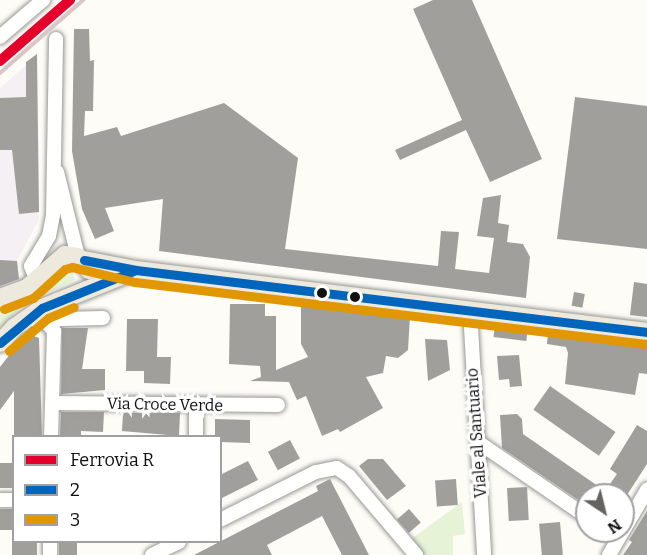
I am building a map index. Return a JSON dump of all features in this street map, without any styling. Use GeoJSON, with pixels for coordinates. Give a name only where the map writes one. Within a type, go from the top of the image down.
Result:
{"type":"FeatureCollection","features":[{"type":"Feature","properties":{"kind":"main road"},"geometry":{"type":"LineString","coordinates":[[0,298],[37,281],[46,258],[65,255],[136,270],[647,332]]}},
{"type":"Feature","properties":{"kind":"main road"},"geometry":{"type":"LineString","coordinates":[[81,258],[89,279],[81,290]]}},
{"type":"Feature","properties":{"kind":"main road"},"geometry":{"type":"LineString","coordinates":[[1,344],[35,320],[57,300],[136,270]]}},
{"type":"Feature","properties":{"kind":"street"},"geometry":{"type":"LineString","coordinates":[[0,37],[43,0]]}},
{"type":"Feature","properties":{"kind":"street"},"geometry":{"type":"LineString","coordinates":[[46,258],[52,225],[56,39]]}},
{"type":"Feature","properties":{"kind":"street"},"geometry":{"type":"LineString","coordinates":[[54,161],[81,258]]}},
{"type":"Feature","properties":{"kind":"street"},"geometry":{"type":"LineString","coordinates":[[57,300],[63,319]]}},
{"type":"Feature","properties":{"kind":"street","name":"Viale al Santuario"},"geometry":{"type":"LineString","coordinates":[[470,310],[484,555]]}},
{"type":"Feature","properties":{"kind":"street"},"geometry":{"type":"LineString","coordinates":[[35,320],[103,318]]}},
{"type":"Feature","properties":{"kind":"street"},"geometry":{"type":"LineString","coordinates":[[35,320],[54,331],[51,435]]}},
{"type":"Feature","properties":{"kind":"street","name":"Via Croce Verde"},"geometry":{"type":"LineString","coordinates":[[52,403],[278,405]]}},
{"type":"Feature","properties":{"kind":"street"},"geometry":{"type":"LineString","coordinates":[[195,435],[196,406]]}},
{"type":"Feature","properties":{"kind":"street"},"geometry":{"type":"LineString","coordinates":[[478,442],[575,510]]}},
{"type":"Feature","properties":{"kind":"street"},"geometry":{"type":"LineString","coordinates":[[222,519],[316,472],[337,468],[349,476],[416,555]]}},
{"type":"Feature","properties":{"kind":"street"},"geometry":{"type":"LineString","coordinates":[[635,508],[647,490]]}},
{"type":"Feature","properties":{"kind":"street"},"geometry":{"type":"LineString","coordinates":[[152,555],[177,543]]}},
{"type":"Feature","properties":{"kind":"shaded area"},"geometry":{"type":"Polygon","coordinates":[[[36,56],[39,220],[17,261],[20,284],[0,288],[0,88],[36,56]]]}},
{"type":"Feature","properties":{"kind":"green space"},"geometry":{"type":"Polygon","coordinates":[[[71,268],[75,280],[40,296],[64,270],[71,268]]]}},
{"type":"Feature","properties":{"kind":"green space"},"geometry":{"type":"Polygon","coordinates":[[[33,300],[17,311],[0,327],[0,309],[33,300]]]}},
{"type":"Feature","properties":{"kind":"green space"},"geometry":{"type":"Polygon","coordinates":[[[462,502],[465,534],[453,536],[453,555],[424,555],[411,539],[462,502]]]}},
{"type":"Feature","properties":{"kind":"building"},"geometry":{"type":"Polygon","coordinates":[[[433,0],[472,0],[542,159],[490,182],[466,130],[400,160],[395,150],[462,120],[413,9],[433,0]]]}},
{"type":"Feature","properties":{"kind":"building"},"geometry":{"type":"Polygon","coordinates":[[[74,29],[89,29],[90,61],[94,60],[93,111],[85,111],[84,136],[117,127],[121,136],[224,103],[298,158],[285,249],[438,266],[441,231],[459,232],[455,269],[489,273],[494,238],[477,236],[483,198],[501,195],[498,223],[509,225],[507,242],[523,244],[530,257],[526,298],[159,251],[163,199],[105,208],[114,231],[95,239],[82,209],[72,151],[74,29]]]}},
{"type":"Feature","properties":{"kind":"building"},"geometry":{"type":"Polygon","coordinates":[[[37,54],[39,212],[19,214],[12,150],[0,150],[0,98],[26,97],[26,62],[37,54]]]}},
{"type":"Feature","properties":{"kind":"building"},"geometry":{"type":"Polygon","coordinates":[[[575,97],[647,106],[647,249],[557,239],[575,97]]]}},
{"type":"Feature","properties":{"kind":"building"},"geometry":{"type":"Polygon","coordinates":[[[0,260],[17,261],[19,279],[0,286],[0,260]]]}},
{"type":"Feature","properties":{"kind":"building"},"geometry":{"type":"Polygon","coordinates":[[[634,282],[647,284],[647,317],[630,315],[634,282]]]}},
{"type":"Feature","properties":{"kind":"building"},"geometry":{"type":"Polygon","coordinates":[[[574,292],[585,294],[582,308],[572,306],[574,292]]]}},
{"type":"Feature","properties":{"kind":"building"},"geometry":{"type":"Polygon","coordinates":[[[301,302],[410,316],[408,350],[398,358],[386,356],[383,373],[366,377],[383,408],[340,432],[338,429],[322,436],[306,396],[297,400],[289,382],[250,381],[261,377],[260,366],[229,364],[230,304],[265,304],[265,316],[276,316],[276,370],[308,357],[301,344],[301,302]]]}},
{"type":"Feature","properties":{"kind":"building"},"geometry":{"type":"Polygon","coordinates":[[[127,319],[158,319],[157,357],[171,357],[170,384],[144,383],[144,371],[126,371],[127,319]]]}},
{"type":"Feature","properties":{"kind":"building"},"geometry":{"type":"Polygon","coordinates":[[[495,325],[528,329],[526,341],[494,337],[495,325]]]}},
{"type":"Feature","properties":{"kind":"building"},"geometry":{"type":"Polygon","coordinates":[[[62,328],[88,328],[82,369],[105,369],[105,390],[61,394],[62,328]]]}},
{"type":"Feature","properties":{"kind":"building"},"geometry":{"type":"Polygon","coordinates":[[[548,331],[647,344],[647,374],[639,373],[635,395],[565,384],[568,353],[566,347],[547,344],[548,331]]]}},
{"type":"Feature","properties":{"kind":"building"},"geometry":{"type":"Polygon","coordinates":[[[26,333],[39,338],[42,435],[14,435],[14,391],[0,410],[0,367],[26,333]]]}},
{"type":"Feature","properties":{"kind":"building"},"geometry":{"type":"Polygon","coordinates":[[[425,339],[447,340],[450,370],[428,381],[425,339]]]}},
{"type":"Feature","properties":{"kind":"building"},"geometry":{"type":"Polygon","coordinates":[[[519,355],[522,386],[510,387],[509,379],[499,380],[497,356],[519,355]]]}},
{"type":"Feature","properties":{"kind":"building"},"geometry":{"type":"Polygon","coordinates":[[[550,386],[616,432],[599,456],[533,410],[550,386]]]}},
{"type":"Feature","properties":{"kind":"building"},"geometry":{"type":"Polygon","coordinates":[[[61,412],[104,412],[103,432],[81,431],[81,435],[60,435],[61,412]]]}},
{"type":"Feature","properties":{"kind":"building"},"geometry":{"type":"Polygon","coordinates":[[[123,413],[180,413],[179,435],[122,431],[123,413]]]}},
{"type":"Feature","properties":{"kind":"building"},"geometry":{"type":"Polygon","coordinates":[[[517,414],[522,419],[523,434],[593,483],[575,483],[575,498],[502,448],[500,415],[517,414]]]}},
{"type":"Feature","properties":{"kind":"building"},"geometry":{"type":"Polygon","coordinates":[[[215,419],[250,420],[250,443],[222,442],[222,435],[215,435],[215,419]]]}},
{"type":"Feature","properties":{"kind":"building"},"geometry":{"type":"Polygon","coordinates":[[[637,425],[647,431],[647,464],[635,483],[611,483],[617,474],[610,469],[637,425]]]}},
{"type":"Feature","properties":{"kind":"building"},"geometry":{"type":"Polygon","coordinates":[[[290,440],[300,459],[278,470],[268,452],[290,440]]]}},
{"type":"Feature","properties":{"kind":"building"},"geometry":{"type":"Polygon","coordinates":[[[368,459],[383,459],[406,486],[387,500],[359,466],[368,459]]]}},
{"type":"Feature","properties":{"kind":"building"},"geometry":{"type":"Polygon","coordinates":[[[248,461],[258,480],[222,498],[222,474],[248,461]]]}},
{"type":"Feature","properties":{"kind":"building"},"geometry":{"type":"Polygon","coordinates":[[[0,463],[12,463],[12,488],[0,488],[0,463]]]}},
{"type":"Feature","properties":{"kind":"building"},"geometry":{"type":"Polygon","coordinates":[[[330,479],[369,555],[342,555],[322,516],[267,545],[272,555],[194,555],[217,543],[222,543],[222,541],[318,491],[316,486],[330,479]]]}},
{"type":"Feature","properties":{"kind":"building"},"geometry":{"type":"Polygon","coordinates":[[[456,479],[458,505],[437,506],[435,480],[456,479]]]}},
{"type":"Feature","properties":{"kind":"building"},"geometry":{"type":"Polygon","coordinates":[[[527,487],[529,520],[509,521],[507,488],[527,487]]]}},
{"type":"Feature","properties":{"kind":"building"},"geometry":{"type":"Polygon","coordinates":[[[0,509],[12,509],[12,530],[0,530],[0,509]]]}},
{"type":"Feature","properties":{"kind":"building"},"geometry":{"type":"Polygon","coordinates":[[[409,509],[421,523],[409,533],[397,519],[409,509]]]}},
{"type":"Feature","properties":{"kind":"building"},"geometry":{"type":"Polygon","coordinates":[[[647,511],[647,555],[623,555],[631,543],[635,543],[635,530],[647,511]]]}},
{"type":"Feature","properties":{"kind":"building"},"geometry":{"type":"Polygon","coordinates":[[[560,522],[563,555],[542,555],[539,524],[560,522]]]}},
{"type":"Feature","properties":{"kind":"building"},"geometry":{"type":"Polygon","coordinates":[[[12,543],[37,543],[37,555],[12,555],[12,543]]]}},
{"type":"Feature","properties":{"kind":"building"},"geometry":{"type":"Polygon","coordinates":[[[59,543],[77,543],[77,555],[59,555],[59,543]]]}},
{"type":"Feature","properties":{"kind":"railway"},"geometry":{"type":"LineString","coordinates":[[0,73],[83,0]]}},
{"type":"Feature","properties":{"kind":"rail line","name":"R"},"geometry":{"type":"LineString","coordinates":[[0,61],[70,0]]}},
{"type":"Feature","properties":{"kind":"transit line","name":"2"},"geometry":{"type":"LineString","coordinates":[[84,260],[136,270],[647,332]]}},
{"type":"Feature","properties":{"kind":"transit line","name":"3"},"geometry":{"type":"LineString","coordinates":[[4,309],[33,298],[65,269],[72,267],[135,282],[646,344]]}},
{"type":"Feature","properties":{"kind":"transit line","name":"2"},"geometry":{"type":"LineString","coordinates":[[0,343],[42,308],[136,270]]}},
{"type":"Feature","properties":{"kind":"transit line","name":"3"},"geometry":{"type":"LineString","coordinates":[[9,351],[48,318],[74,307]]}}]}
